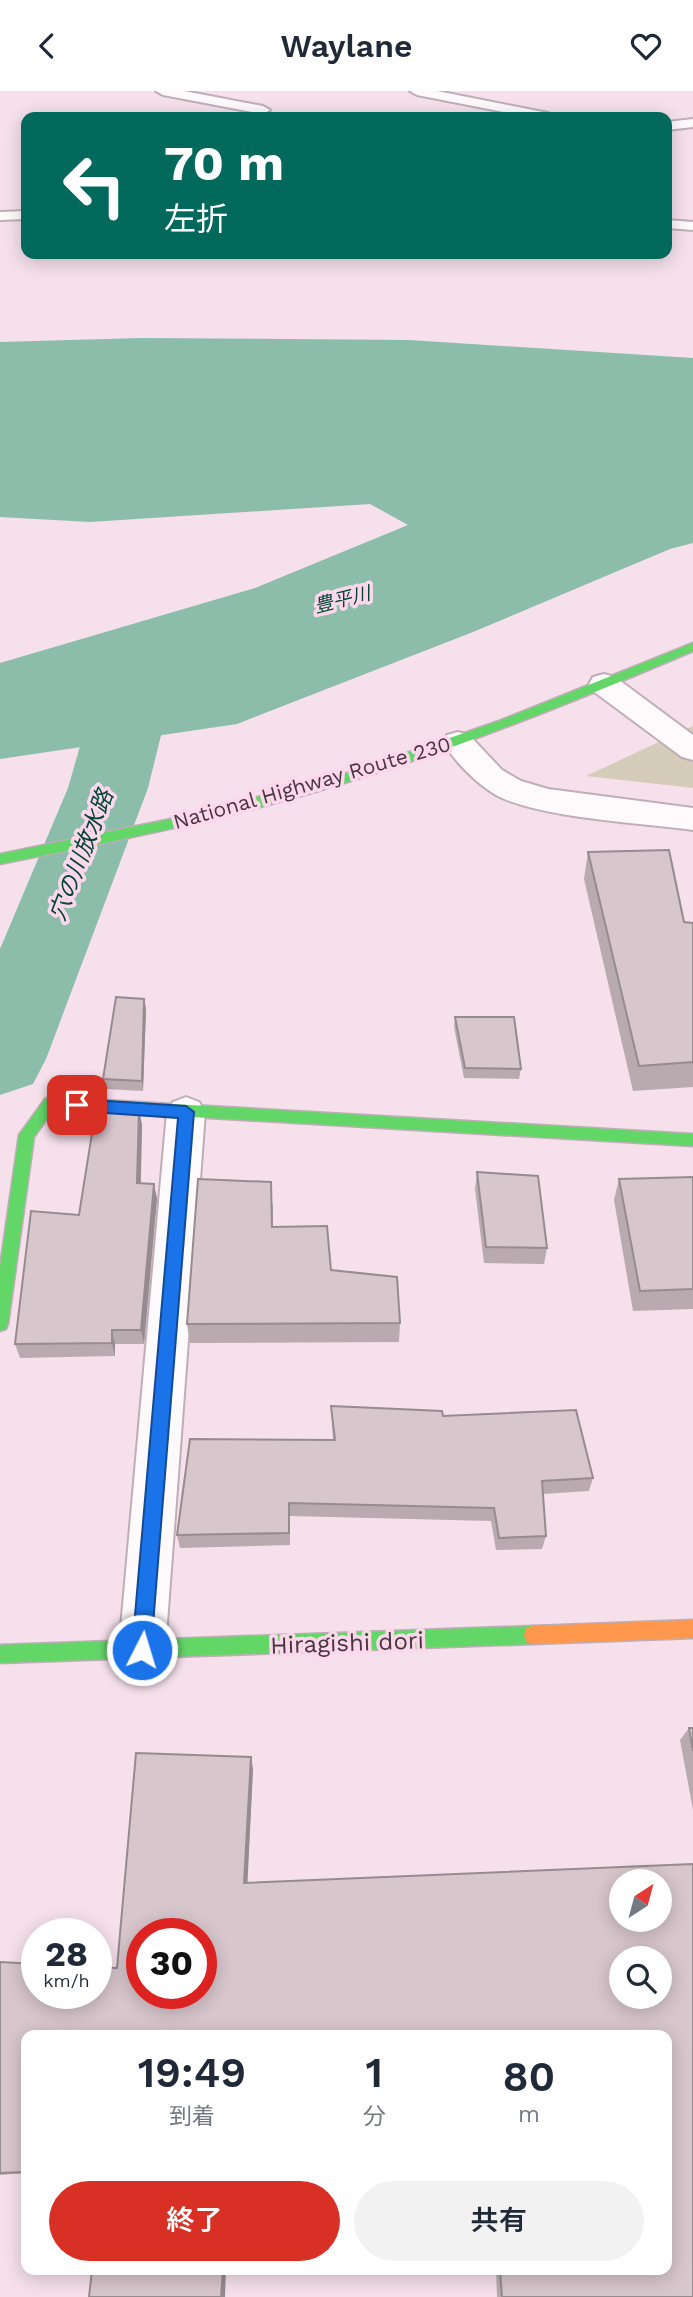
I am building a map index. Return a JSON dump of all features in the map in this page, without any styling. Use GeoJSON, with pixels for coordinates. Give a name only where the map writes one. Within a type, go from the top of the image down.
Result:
{"type":"FeatureCollection","features":[{"type":"Feature","properties":{"kind":"main road","name":"National Highway Route 230"},"geometry":{"type":"LineString","coordinates":[[0,859],[182,822],[355,775],[458,741],[693,647]]}},
{"type":"Feature","properties":{"kind":"main road"},"geometry":{"type":"LineString","coordinates":[[0,1324],[27,1135],[50,1104],[693,1140]]}},
{"type":"Feature","properties":{"kind":"main road","name":"Hiragishi dori"},"geometry":{"type":"LineString","coordinates":[[0,1654],[693,1629]]}},
{"type":"Feature","properties":{"kind":"street"},"geometry":{"type":"LineString","coordinates":[[604,684],[693,750]]}},
{"type":"Feature","properties":{"kind":"street"},"geometry":{"type":"LineString","coordinates":[[458,741],[491,776],[510,789],[548,800],[693,819]]}},
{"type":"Feature","properties":{"kind":"street"},"geometry":{"type":"LineString","coordinates":[[142,1650],[186,1112]]}},
{"type":"Feature","properties":{"kind":"lane"},"geometry":{"type":"LineString","coordinates":[[163,91],[263,110]]}},
{"type":"Feature","properties":{"kind":"lane"},"geometry":{"type":"LineString","coordinates":[[417,91],[515,112]]}},
{"type":"Feature","properties":{"kind":"lane"},"geometry":{"type":"LineString","coordinates":[[495,106],[498,91]]}},
{"type":"Feature","properties":{"kind":"lane"},"geometry":{"type":"LineString","coordinates":[[672,125],[693,123]]}},
{"type":"Feature","properties":{"kind":"lane"},"geometry":{"type":"LineString","coordinates":[[0,216],[21,215]]}},
{"type":"Feature","properties":{"kind":"lane"},"geometry":{"type":"LineString","coordinates":[[672,224],[693,226]]}},
{"type":"Feature","properties":{"kind":"shaded area"},"geometry":{"type":"Polygon","coordinates":[[[693,726],[693,788],[586,776],[693,726]]]}},
{"type":"Feature","properties":{"kind":"water","name":"豊平川"},"geometry":{"type":"Polygon","coordinates":[[[141,338],[409,340],[693,358],[693,543],[670,549],[473,632],[237,724],[0,759],[0,663],[255,588],[408,525],[370,504],[90,522],[0,517],[0,342],[141,338]]]}},
{"type":"Feature","properties":{"kind":"building"},"geometry":{"type":"Polygon","coordinates":[[[669,850],[684,922],[693,923],[693,1062],[639,1066],[588,852],[669,850]]]}},
{"type":"Feature","properties":{"kind":"building"},"geometry":{"type":"Polygon","coordinates":[[[116,997],[144,999],[142,1081],[103,1079],[116,997]]]}},
{"type":"Feature","properties":{"kind":"building"},"geometry":{"type":"Polygon","coordinates":[[[455,1017],[514,1017],[521,1069],[465,1068],[455,1017]]]}},
{"type":"Feature","properties":{"kind":"building"},"geometry":{"type":"Polygon","coordinates":[[[96,1108],[139,1110],[137,1183],[154,1184],[141,1330],[112,1330],[112,1343],[15,1344],[31,1211],[79,1215],[96,1108]]]}},
{"type":"Feature","properties":{"kind":"building"},"geometry":{"type":"Polygon","coordinates":[[[477,1172],[538,1176],[547,1248],[486,1247],[477,1172]]]}},
{"type":"Feature","properties":{"kind":"building"},"geometry":{"type":"Polygon","coordinates":[[[693,1177],[693,1289],[640,1291],[619,1179],[693,1177]]]}},
{"type":"Feature","properties":{"kind":"building"},"geometry":{"type":"Polygon","coordinates":[[[198,1179],[271,1182],[272,1227],[327,1226],[331,1270],[397,1277],[400,1323],[187,1324],[198,1179]]]}},
{"type":"Feature","properties":{"kind":"building"},"geometry":{"type":"Polygon","coordinates":[[[331,1406],[442,1411],[443,1416],[576,1410],[593,1478],[542,1481],[546,1536],[499,1538],[494,1508],[289,1503],[289,1533],[177,1535],[190,1439],[335,1440],[331,1406]]]}},
{"type":"Feature","properties":{"kind":"building"},"geometry":{"type":"Polygon","coordinates":[[[689,1728],[693,1728],[693,1751],[689,1728]]]}},
{"type":"Feature","properties":{"kind":"building"},"geometry":{"type":"Polygon","coordinates":[[[136,1753],[251,1757],[244,1883],[693,1864],[693,2297],[502,2297],[500,2275],[672,2275],[672,2030],[21,2030],[21,2172],[0,2173],[0,1962],[21,1963],[21,2009],[112,2009],[112,1968],[117,1968],[136,1753]]]}},
{"type":"Feature","properties":{"kind":"building"},"geometry":{"type":"Polygon","coordinates":[[[91,2275],[223,2275],[221,2297],[89,2297],[91,2275]]]}},
{"type":"Feature","properties":{"kind":"waterway","name":"穴の川放水路"},"geometry":{"type":"LineString","coordinates":[[0,1059],[108,788],[146,646]]}},
{"type":"Feature","properties":{"kind":"traffic: fast"},"geometry":{"type":"LineString","coordinates":[[0,859],[195,819],[310,789],[504,724],[693,647]]}},
{"type":"Feature","properties":{"kind":"traffic: fast"},"geometry":{"type":"LineString","coordinates":[[0,1324],[27,1135],[50,1103],[693,1140]]}},
{"type":"Feature","properties":{"kind":"traffic: fast"},"geometry":{"type":"LineString","coordinates":[[0,1654],[533,1635]]}},
{"type":"Feature","properties":{"kind":"traffic: slow"},"geometry":{"type":"LineString","coordinates":[[533,1635],[693,1629]]}},
{"type":"Feature","properties":{"kind":"route"},"geometry":{"type":"LineString","coordinates":[[77,1105],[186,1112],[142,1650]]}}]}
